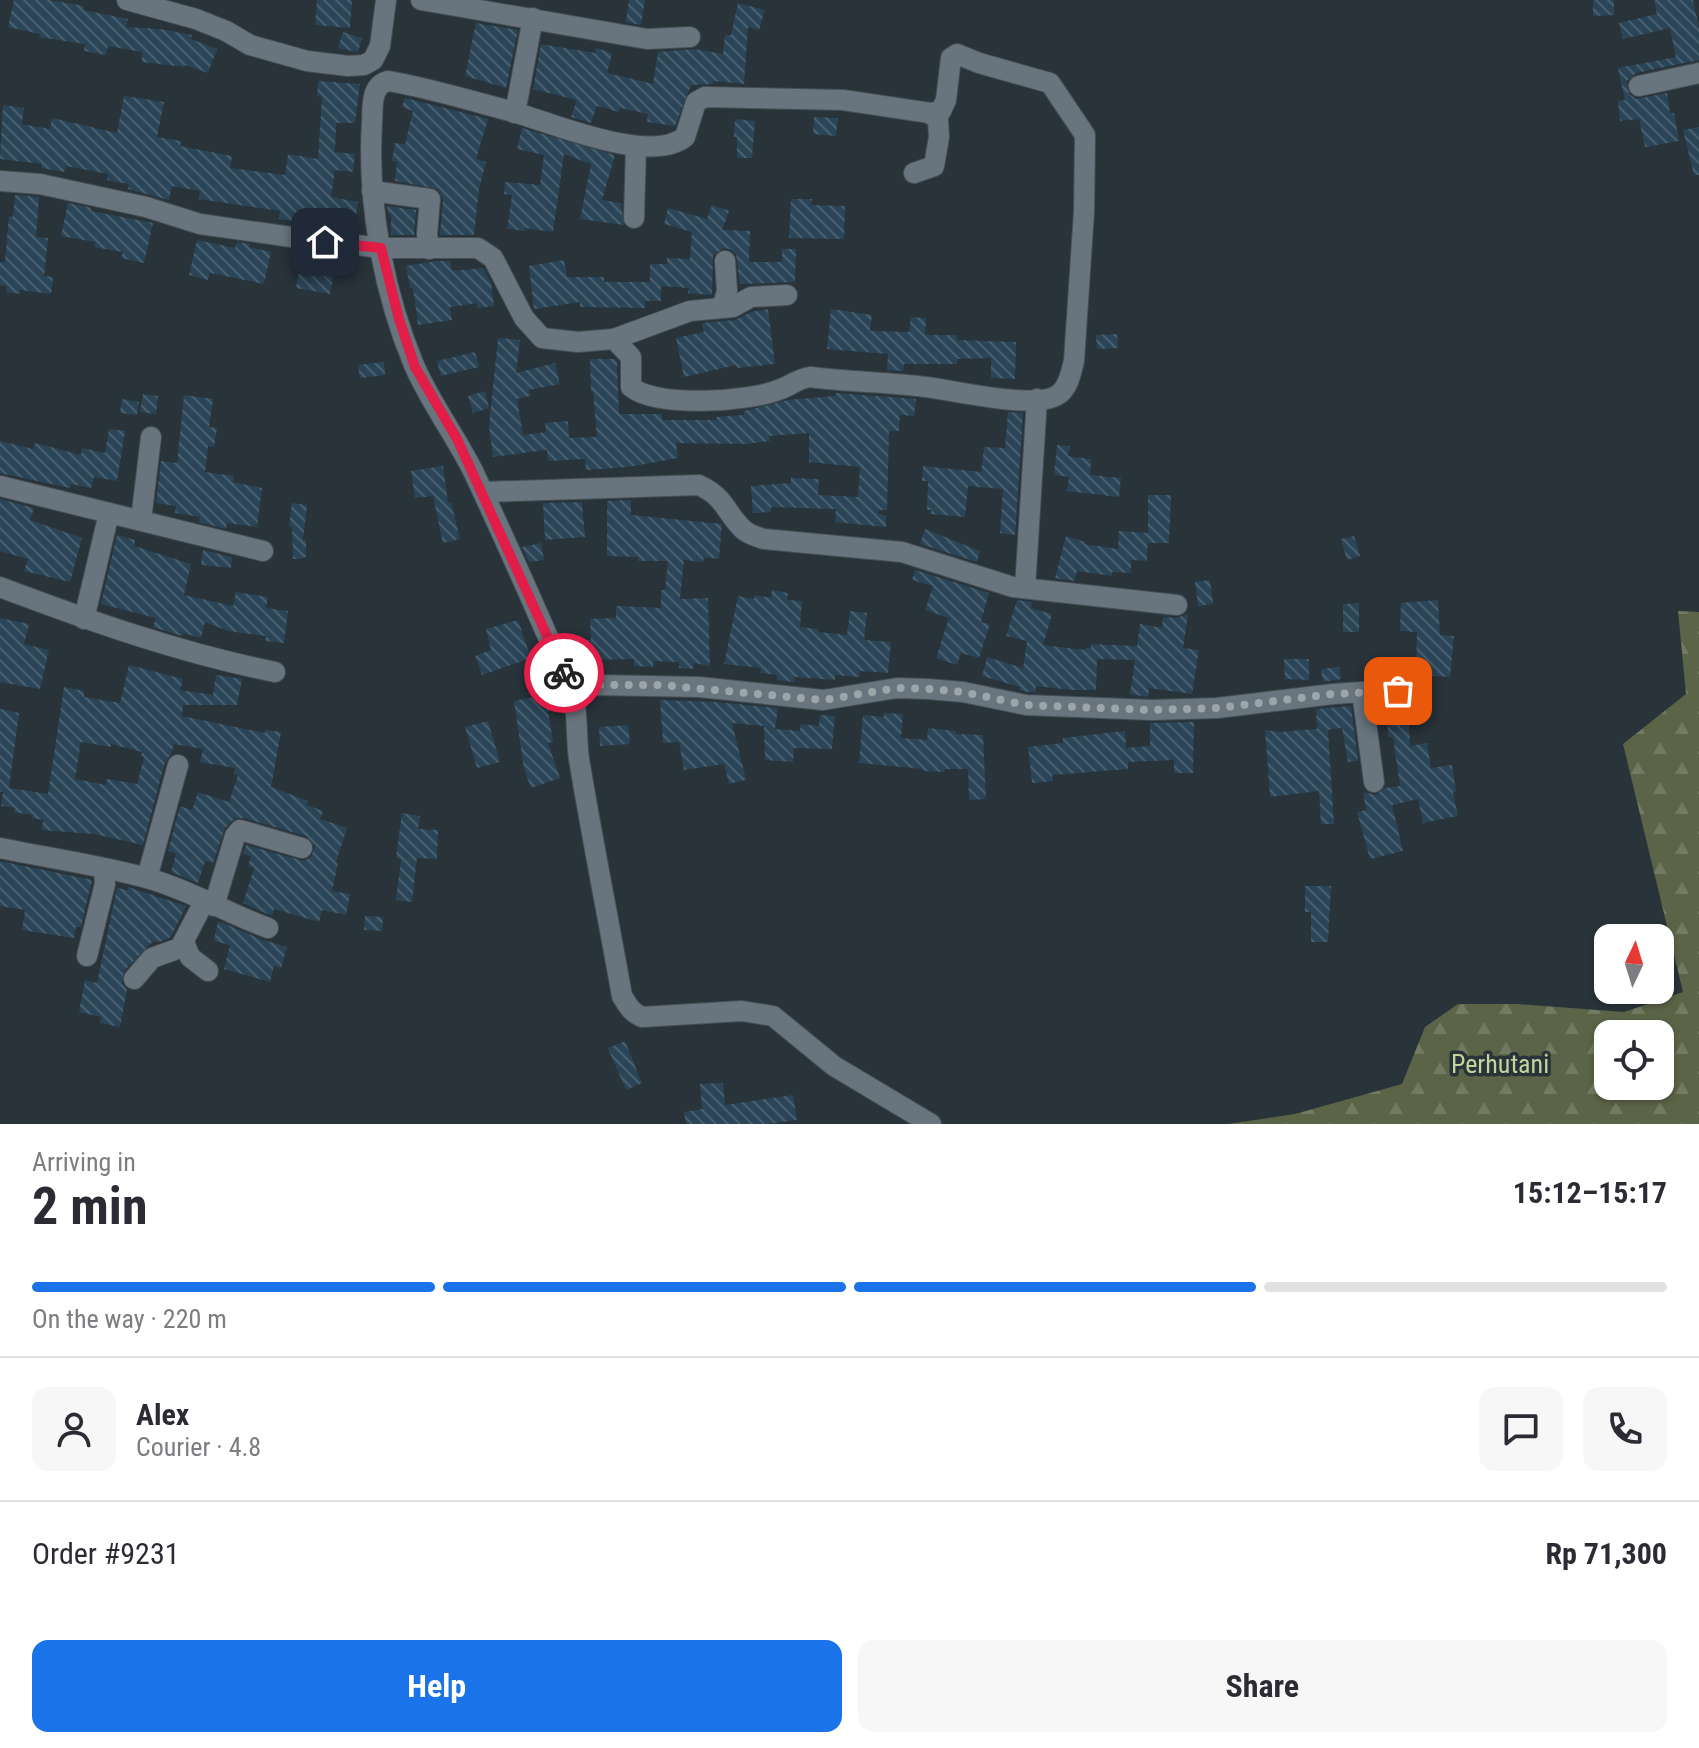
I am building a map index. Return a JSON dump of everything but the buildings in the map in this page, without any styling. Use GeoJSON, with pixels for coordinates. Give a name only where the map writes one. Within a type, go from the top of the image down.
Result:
{"type":"FeatureCollection","features":[{"type":"Feature","properties":{"kind":"street"},"geometry":{"type":"LineString","coordinates":[[127,0],[196,19],[250,45],[307,61],[348,66],[364,65],[373,60],[380,46],[386,0]]}},
{"type":"Feature","properties":{"kind":"street"},"geometry":{"type":"LineString","coordinates":[[421,0],[647,39],[690,37]]}},
{"type":"Feature","properties":{"kind":"street"},"geometry":{"type":"LineString","coordinates":[[515,113],[533,18]]}},
{"type":"Feature","properties":{"kind":"street"},"geometry":{"type":"LineString","coordinates":[[614,339],[631,357],[631,387],[640,394],[657,398],[699,401],[734,399],[780,390],[810,377],[927,387],[984,398],[1046,400],[1060,394],[1068,383],[1074,361],[1084,212],[1085,135],[1050,83],[957,54],[951,58],[946,100],[941,111],[930,113],[843,100],[705,97],[696,102],[681,140],[670,145],[636,146],[388,81],[375,91],[370,150],[372,191],[381,248],[399,319],[415,367],[457,439],[565,676],[574,687],[578,753],[622,996],[631,1012],[642,1017],[742,1011],[773,1016],[834,1066],[931,1124]]}},
{"type":"Feature","properties":{"kind":"street"},"geometry":{"type":"LineString","coordinates":[[1639,86],[1699,73]]}},
{"type":"Feature","properties":{"kind":"street"},"geometry":{"type":"LineString","coordinates":[[914,173],[934,166],[938,120],[930,113]]}},
{"type":"Feature","properties":{"kind":"street"},"geometry":{"type":"LineString","coordinates":[[634,218],[636,146]]}},
{"type":"Feature","properties":{"kind":"street"},"geometry":{"type":"LineString","coordinates":[[0,183],[40,184],[131,203],[200,224],[381,248],[478,248],[489,254],[524,318],[542,338],[578,342],[614,339],[690,311],[733,307],[751,297],[787,295]]}},
{"type":"Feature","properties":{"kind":"street"},"geometry":{"type":"LineString","coordinates":[[372,191],[430,199],[429,249]]}},
{"type":"Feature","properties":{"kind":"street"},"geometry":{"type":"LineString","coordinates":[[722,308],[727,291],[725,261]]}},
{"type":"Feature","properties":{"kind":"street"},"geometry":{"type":"LineString","coordinates":[[1025,588],[1037,399]]}},
{"type":"Feature","properties":{"kind":"street"},"geometry":{"type":"LineString","coordinates":[[141,520],[151,437]]}},
{"type":"Feature","properties":{"kind":"street"},"geometry":{"type":"LineString","coordinates":[[483,492],[699,485],[725,503],[746,533],[764,539],[902,552],[1013,587],[1177,605]]}},
{"type":"Feature","properties":{"kind":"street"},"geometry":{"type":"LineString","coordinates":[[0,486],[263,551]]}},
{"type":"Feature","properties":{"kind":"street"},"geometry":{"type":"LineString","coordinates":[[84,619],[109,513]]}},
{"type":"Feature","properties":{"kind":"street"},"geometry":{"type":"LineString","coordinates":[[0,587],[175,649],[275,672]]}},
{"type":"Feature","properties":{"kind":"street"},"geometry":{"type":"LineString","coordinates":[[574,687],[673,686],[823,700],[897,688],[928,689],[963,692],[1026,705],[1152,710],[1217,708],[1420,688]]}},
{"type":"Feature","properties":{"kind":"street"},"geometry":{"type":"LineString","coordinates":[[1362,692],[1374,782]]}},
{"type":"Feature","properties":{"kind":"street"},"geometry":{"type":"LineString","coordinates":[[147,878],[178,765]]}},
{"type":"Feature","properties":{"kind":"street"},"geometry":{"type":"LineString","coordinates":[[134,979],[152,958],[180,948],[209,903],[240,830],[302,848]]}},
{"type":"Feature","properties":{"kind":"street"},"geometry":{"type":"LineString","coordinates":[[0,848],[147,878],[194,894],[268,928]]}},
{"type":"Feature","properties":{"kind":"street"},"geometry":{"type":"LineString","coordinates":[[87,956],[105,884],[104,869]]}},
{"type":"Feature","properties":{"kind":"street"},"geometry":{"type":"LineString","coordinates":[[184,942],[190,957],[208,971]]}},
{"type":"Feature","properties":{"kind":"green space","name":"Perhutani"},"geometry":{"type":"Polygon","coordinates":[[[1678,611],[1699,612],[1699,1124],[1228,1124],[1295,1114],[1402,1084],[1425,1027],[1458,1004],[1517,1004],[1624,1012],[1648,1004],[1674,1004],[1674,995],[1683,992],[1674,955],[1674,924],[1667,924],[1623,744],[1686,694],[1678,611]]]}},
{"type":"Feature","properties":{"kind":"way so far"},"geometry":{"type":"LineString","coordinates":[[564,673],[574,687],[660,685],[823,700],[897,688],[928,689],[963,692],[1026,705],[1152,710],[1217,708],[1333,694],[1398,691]]}},
{"type":"Feature","properties":{"kind":"route"},"geometry":{"type":"LineString","coordinates":[[325,242],[381,248],[415,367],[457,439],[483,492],[564,673]]}}]}
